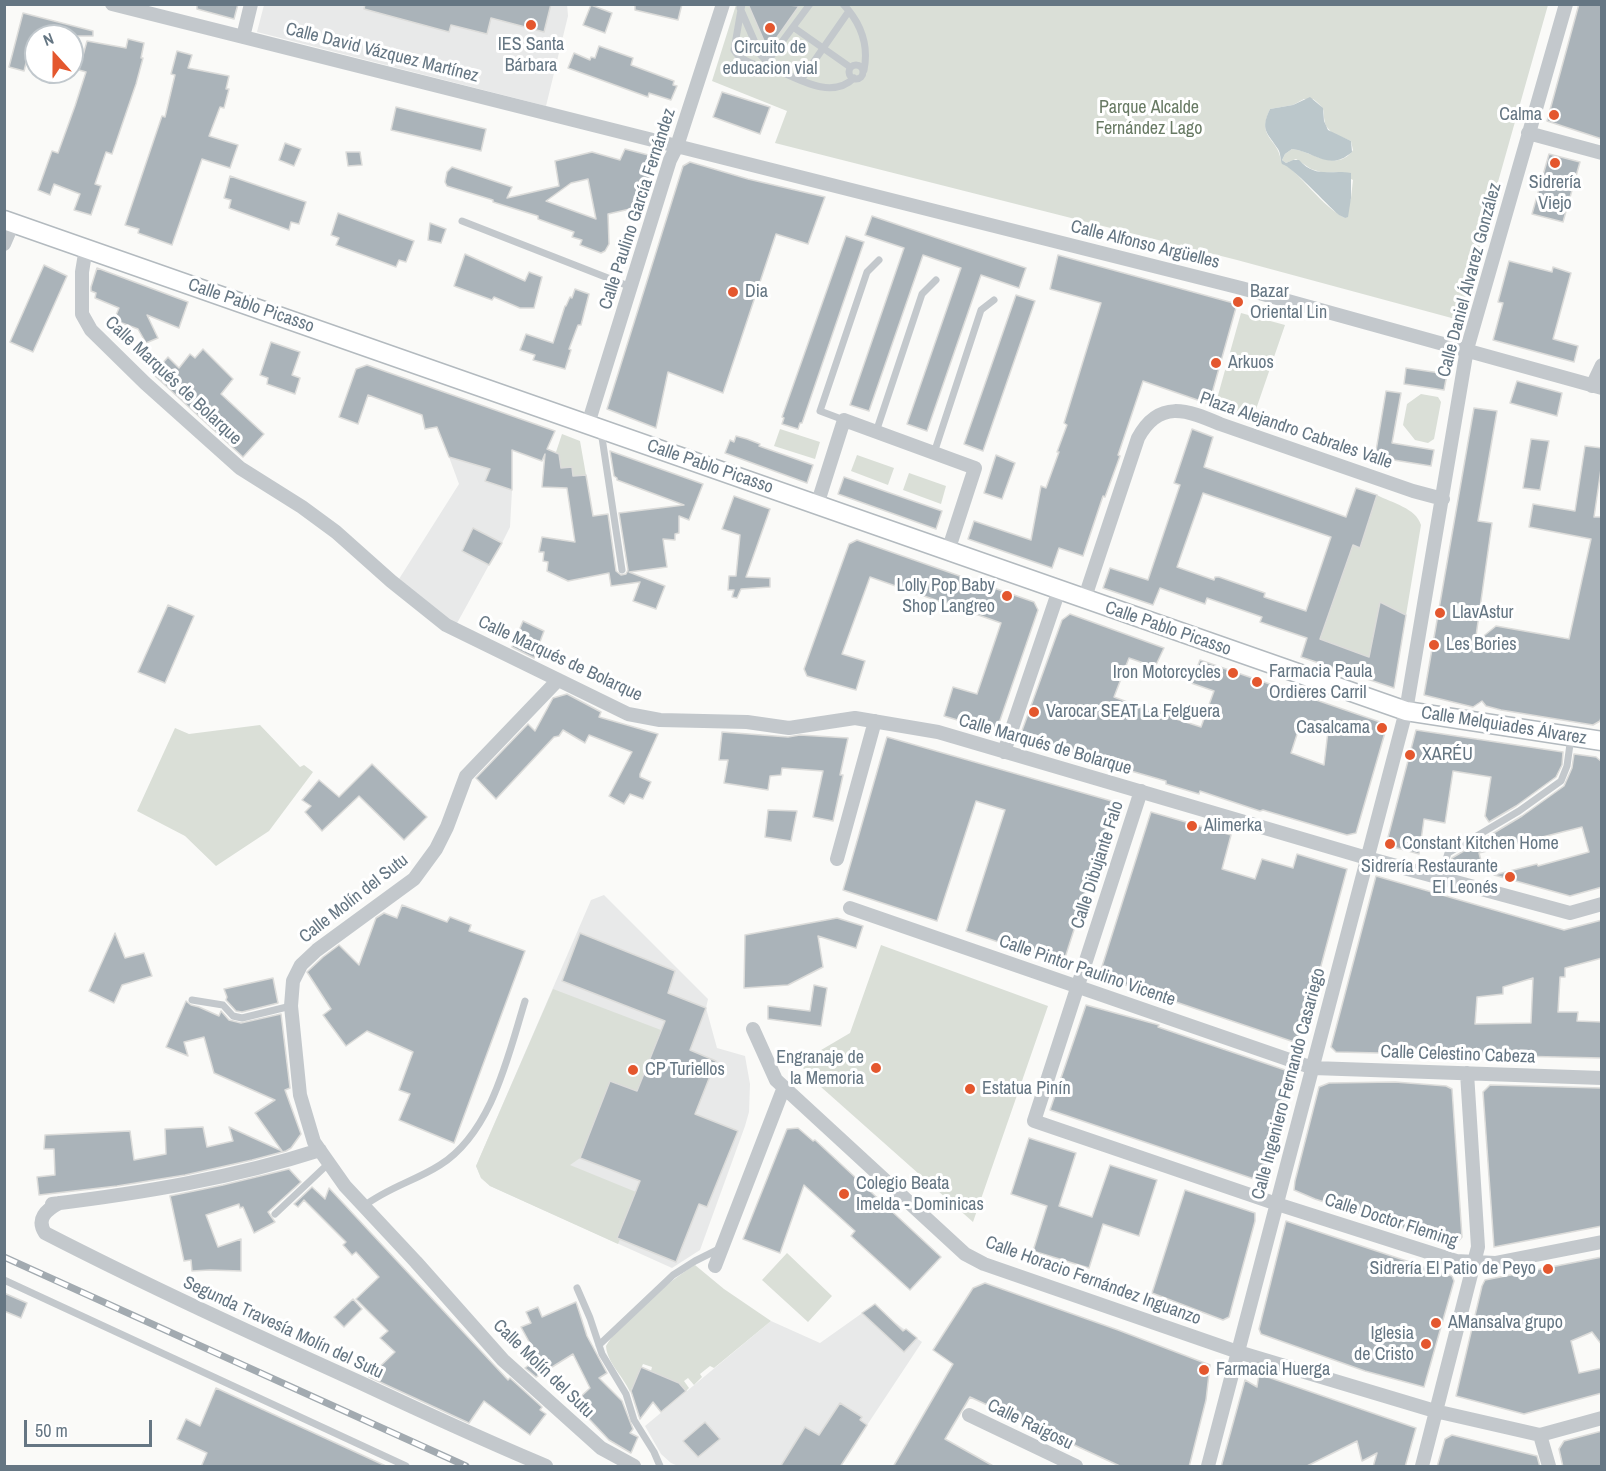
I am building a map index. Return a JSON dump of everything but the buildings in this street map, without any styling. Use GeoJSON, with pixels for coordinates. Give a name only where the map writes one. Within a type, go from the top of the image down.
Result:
{"type":"FeatureCollection","features":[{"type":"Feature","properties":{"kind":"street","name":"Calle David Vázquez Martínez"},"geometry":{"type":"LineString","coordinates":[[112,4],[677,146]]}},
{"type":"Feature","properties":{"kind":"street"},"geometry":{"type":"LineString","coordinates":[[243,37],[250,4]]}},
{"type":"Feature","properties":{"kind":"street","name":"Calle Paulino García Fernández"},"geometry":{"type":"LineString","coordinates":[[594,426],[631,287],[670,160],[677,146],[723,4]]}},
{"type":"Feature","properties":{"kind":"street","name":"Calle Daniel Álvarez González"},"geometry":{"type":"LineString","coordinates":[[1406,711],[1467,349],[1566,4]]}},
{"type":"Feature","properties":{"kind":"street"},"geometry":{"type":"LineString","coordinates":[[1528,133],[1602,153]]}},
{"type":"Feature","properties":{"kind":"street","name":"Calle Alfonso Argüelles"},"geometry":{"type":"LineString","coordinates":[[677,146],[1241,288],[1597,387]]}},
{"type":"Feature","properties":{"kind":"street"},"geometry":{"type":"LineString","coordinates":[[4,244],[9,221]]}},
{"type":"Feature","properties":{"kind":"street","name":"Calle Pablo Picasso"},"geometry":{"type":"LineString","coordinates":[[9,221],[1084,600],[1406,711]]}},
{"type":"Feature","properties":{"kind":"street","name":"Calle Marqués de Bolarque"},"geometry":{"type":"LineString","coordinates":[[86,248],[82,272],[82,314],[91,330],[145,383],[240,468],[302,507],[336,532],[391,582],[446,625],[628,714],[660,720],[747,722],[789,728],[855,718],[938,732],[1367,858],[1570,913],[1602,904]]}},
{"type":"Feature","properties":{"kind":"street"},"geometry":{"type":"LineString","coordinates":[[1597,387],[1602,365]]}},
{"type":"Feature","properties":{"kind":"street","name":"Plaza Alejandro Cabrales Valle"},"geometry":{"type":"LineString","coordinates":[[1084,600],[1138,438],[1144,427],[1163,413],[1174,410],[1194,413],[1413,491],[1443,499]]}},
{"type":"Feature","properties":{"kind":"street"},"geometry":{"type":"LineString","coordinates":[[817,505],[844,420],[975,468],[948,551]]}},
{"type":"Feature","properties":{"kind":"street"},"geometry":{"type":"LineString","coordinates":[[1004,752],[1059,590]]}},
{"type":"Feature","properties":{"kind":"street","name":"Calle Molín del Sutu"},"geometry":{"type":"LineString","coordinates":[[558,680],[466,776],[447,827],[436,849],[414,879],[317,950],[301,965],[293,981],[291,1006],[300,1095],[314,1142],[345,1186],[503,1360],[601,1448],[634,1467]]}},
{"type":"Feature","properties":{"kind":"street","name":"Calle Melquiades Álvarez"},"geometry":{"type":"LineString","coordinates":[[1406,711],[1602,741]]}},
{"type":"Feature","properties":{"kind":"street","name":"Calle Ingeniero Fernando Casariego"},"geometry":{"type":"LineString","coordinates":[[1208,1467],[1406,711]]}},
{"type":"Feature","properties":{"kind":"street"},"geometry":{"type":"LineString","coordinates":[[837,859],[875,721]]}},
{"type":"Feature","properties":{"kind":"street","name":"Calle Dibujante Falo"},"geometry":{"type":"LineString","coordinates":[[1034,1121],[1141,791]]}},
{"type":"Feature","properties":{"kind":"street","name":"Calle Pintor Paulino Vicente"},"geometry":{"type":"LineString","coordinates":[[850,908],[1312,1068]]}},
{"type":"Feature","properties":{"kind":"street","name":"Calle Horacio Fernández Inguanzo"},"geometry":{"type":"LineString","coordinates":[[753,1029],[776,1080],[965,1254],[984,1264],[1238,1352],[1435,1411],[1540,1435]]}},
{"type":"Feature","properties":{"kind":"street","name":"Calle Celestino Cabeza"},"geometry":{"type":"LineString","coordinates":[[1312,1068],[1602,1078]]}},
{"type":"Feature","properties":{"kind":"street"},"geometry":{"type":"LineString","coordinates":[[1422,1467],[1478,1247],[1467,1073]]}},
{"type":"Feature","properties":{"kind":"street"},"geometry":{"type":"LineString","coordinates":[[715,1266],[784,1087]]}},
{"type":"Feature","properties":{"kind":"street","name":"Calle Doctor Fleming"},"geometry":{"type":"LineString","coordinates":[[1034,1121],[1277,1204],[1456,1261],[1496,1263],[1602,1242]]}},
{"type":"Feature","properties":{"kind":"street","name":"Segunda Travesía Molín del Sutu"},"geometry":{"type":"LineString","coordinates":[[320,1150],[190,1183],[53,1204],[41,1220],[41,1227],[45,1233],[140,1282],[480,1439],[546,1467]]}},
{"type":"Feature","properties":{"kind":"street","name":"Calle Raigosu"},"geometry":{"type":"LineString","coordinates":[[969,1415],[1076,1467]]}},
{"type":"Feature","properties":{"kind":"street"},"geometry":{"type":"LineString","coordinates":[[1549,1467],[1540,1435],[1602,1418]]}},
{"type":"Feature","properties":{"kind":"lane"},"geometry":{"type":"LineString","coordinates":[[741,6],[734,50],[739,57],[763,67],[769,64],[810,4]]}},
{"type":"Feature","properties":{"kind":"lane"},"geometry":{"type":"LineString","coordinates":[[843,4],[860,28],[866,50],[864,70],[862,76],[857,80],[848,73],[850,67],[855,64],[861,65],[864,70]]}},
{"type":"Feature","properties":{"kind":"lane"},"geometry":{"type":"LineString","coordinates":[[741,6],[760,54],[769,64],[820,87],[843,87],[854,78]]}},
{"type":"Feature","properties":{"kind":"lane"},"geometry":{"type":"LineString","coordinates":[[801,80],[849,11]]}},
{"type":"Feature","properties":{"kind":"lane"},"geometry":{"type":"LineString","coordinates":[[793,27],[850,67]]}},
{"type":"Feature","properties":{"kind":"lane"},"geometry":{"type":"LineString","coordinates":[[462,221],[631,287]]}},
{"type":"Feature","properties":{"kind":"lane"},"geometry":{"type":"LineString","coordinates":[[844,420],[820,411],[867,272],[879,260]]}},
{"type":"Feature","properties":{"kind":"lane"},"geometry":{"type":"LineString","coordinates":[[876,432],[922,294],[936,280]]}},
{"type":"Feature","properties":{"kind":"lane"},"geometry":{"type":"LineString","coordinates":[[933,453],[981,310],[994,300]]}},
{"type":"Feature","properties":{"kind":"lane"},"geometry":{"type":"LineString","coordinates":[[594,426],[622,570]]}},
{"type":"Feature","properties":{"kind":"lane"},"geometry":{"type":"LineString","coordinates":[[1440,878],[1448,853],[1519,811],[1561,781],[1567,766],[1570,737]]}},
{"type":"Feature","properties":{"kind":"lane"},"geometry":{"type":"LineString","coordinates":[[192,1000],[223,1005],[233,1016],[242,1018],[291,1006]]}},
{"type":"Feature","properties":{"kind":"lane"},"geometry":{"type":"LineString","coordinates":[[364,1206],[381,1193],[441,1164],[474,1134],[502,1074],[525,1001]]}},
{"type":"Feature","properties":{"kind":"lane"},"geometry":{"type":"LineString","coordinates":[[275,1214],[329,1163]]}},
{"type":"Feature","properties":{"kind":"lane"},"geometry":{"type":"LineString","coordinates":[[599,1345],[673,1275],[721,1248]]}},
{"type":"Feature","properties":{"kind":"lane"},"geometry":{"type":"LineString","coordinates":[[4,1280],[406,1467]]}},
{"type":"Feature","properties":{"kind":"lane"},"geometry":{"type":"LineString","coordinates":[[577,1288],[602,1354],[626,1394],[634,1420],[650,1444],[660,1467]]}},
{"type":"Feature","properties":{"kind":"shaded area"},"geometry":{"type":"Polygon","coordinates":[[[567,4],[568,16],[546,106],[257,32],[264,5],[567,4]]]}},
{"type":"Feature","properties":{"kind":"shaded area"},"geometry":{"type":"Polygon","coordinates":[[[1310,97],[1323,108],[1324,121],[1328,130],[1351,141],[1352,152],[1344,158],[1329,161],[1292,149],[1285,154],[1282,160],[1286,163],[1299,160],[1305,166],[1318,171],[1351,173],[1351,198],[1348,217],[1345,218],[1282,164],[1279,151],[1266,130],[1265,122],[1270,109],[1293,105],[1310,97]]]}},
{"type":"Feature","properties":{"kind":"shaded area"},"geometry":{"type":"Polygon","coordinates":[[[449,457],[490,469],[486,481],[512,490],[510,527],[502,543],[473,528],[462,550],[489,565],[456,625],[399,579],[459,484],[449,457]]]}},
{"type":"Feature","properties":{"kind":"shaded area","name":"CP Turiellos"},"geometry":{"type":"Polygon","coordinates":[[[604,895],[708,999],[706,1008],[717,1048],[745,1056],[750,1084],[749,1112],[745,1126],[700,1250],[672,1268],[490,1186],[481,1178],[476,1166],[591,900],[604,895]]]}},
{"type":"Feature","properties":{"kind":"shaded area"},"geometry":{"type":"Polygon","coordinates":[[[875,1304],[893,1321],[922,1342],[840,1466],[678,1466],[661,1454],[645,1426],[771,1321],[820,1343],[875,1304]]]}},
{"type":"Feature","properties":{"kind":"green space","name":"Parque Alcalde Fernández Lago"},"geometry":{"type":"Polygon","coordinates":[[[736,5],[1548,5],[1459,320],[1237,260],[775,143],[787,111],[712,81],[736,5]],[[1304,99],[1293,105],[1270,109],[1265,126],[1281,161],[1328,206],[1345,218],[1353,180],[1338,172],[1324,173],[1311,169],[1296,159],[1286,163],[1282,160],[1285,154],[1292,149],[1332,160],[1347,157],[1353,150],[1351,141],[1332,133],[1326,126],[1323,109],[1313,99],[1304,99]]]}},
{"type":"Feature","properties":{"kind":"green space"},"geometry":{"type":"Polygon","coordinates":[[[1241,313],[1285,325],[1253,418],[1215,406],[1241,313]]]}},
{"type":"Feature","properties":{"kind":"green space"},"geometry":{"type":"Polygon","coordinates":[[[1421,394],[1438,397],[1441,402],[1434,439],[1428,443],[1415,440],[1403,425],[1407,404],[1421,394]]]}},
{"type":"Feature","properties":{"kind":"green space"},"geometry":{"type":"Polygon","coordinates":[[[780,429],[820,442],[815,459],[774,446],[780,429]]]}},
{"type":"Feature","properties":{"kind":"green space"},"geometry":{"type":"Polygon","coordinates":[[[562,434],[580,441],[586,475],[573,476],[572,467],[561,468],[559,454],[556,452],[562,434]]]}},
{"type":"Feature","properties":{"kind":"green space"},"geometry":{"type":"Polygon","coordinates":[[[857,455],[894,468],[888,485],[851,471],[857,455]]]}},
{"type":"Feature","properties":{"kind":"green space"},"geometry":{"type":"Polygon","coordinates":[[[909,473],[946,486],[941,504],[903,490],[909,473]]]}},
{"type":"Feature","properties":{"kind":"green space"},"geometry":{"type":"Polygon","coordinates":[[[1377,495],[1409,510],[1421,525],[1406,615],[1380,602],[1369,657],[1320,639],[1353,545],[1360,547],[1377,495]]]}},
{"type":"Feature","properties":{"kind":"green space"},"geometry":{"type":"Polygon","coordinates":[[[260,725],[300,767],[304,765],[313,772],[269,831],[216,866],[185,836],[137,811],[175,728],[189,734],[260,725]]]}},
{"type":"Feature","properties":{"kind":"green space"},"geometry":{"type":"Polygon","coordinates":[[[881,945],[1048,1006],[973,1222],[812,1079],[799,1063],[850,1033],[881,945]]]}},
{"type":"Feature","properties":{"kind":"green space"},"geometry":{"type":"Polygon","coordinates":[[[553,989],[661,1030],[645,1070],[652,1080],[646,1095],[610,1081],[580,1158],[570,1165],[636,1192],[618,1238],[620,1239],[618,1244],[490,1186],[481,1178],[476,1166],[553,989]]]}},
{"type":"Feature","properties":{"kind":"green space"},"geometry":{"type":"Polygon","coordinates":[[[787,1253],[832,1296],[808,1322],[762,1280],[787,1253]]]}},
{"type":"Feature","properties":{"kind":"green space"},"geometry":{"type":"Polygon","coordinates":[[[695,1265],[724,1289],[771,1321],[714,1368],[710,1366],[700,1374],[702,1377],[694,1385],[688,1378],[684,1381],[689,1388],[686,1391],[679,1383],[651,1371],[652,1367],[643,1364],[630,1392],[612,1364],[606,1346],[646,1302],[695,1265]]]}},
{"type":"Feature","properties":{"kind":"railway"},"geometry":{"type":"LineString","coordinates":[[4,1257],[466,1466]]}},
{"type":"Feature","properties":{"kind":"place","name":"IES Santa Bárbara"},"geometry":{"type":"Point","coordinates":[531,25]}},
{"type":"Feature","properties":{"kind":"place","name":"Circuito de educacion vial"},"geometry":{"type":"Point","coordinates":[770,28]}},
{"type":"Feature","properties":{"kind":"place","name":"Calma"},"geometry":{"type":"Point","coordinates":[1554,115]}},
{"type":"Feature","properties":{"kind":"place","name":"Sidrería Viejo"},"geometry":{"type":"Point","coordinates":[1555,163]}},
{"type":"Feature","properties":{"kind":"place","name":"Dia"},"geometry":{"type":"Point","coordinates":[733,292]}},
{"type":"Feature","properties":{"kind":"place","name":"Bazar Oriental Lin"},"geometry":{"type":"Point","coordinates":[1238,302]}},
{"type":"Feature","properties":{"kind":"place","name":"Arkuos"},"geometry":{"type":"Point","coordinates":[1216,363]}},
{"type":"Feature","properties":{"kind":"place","name":"Lolly Pop Baby Shop Langreo"},"geometry":{"type":"Point","coordinates":[1007,596]}},
{"type":"Feature","properties":{"kind":"place","name":"LlavAstur"},"geometry":{"type":"Point","coordinates":[1440,613]}},
{"type":"Feature","properties":{"kind":"place","name":"Les Bories"},"geometry":{"type":"Point","coordinates":[1434,645]}},
{"type":"Feature","properties":{"kind":"place","name":"Iron Motorcycles"},"geometry":{"type":"Point","coordinates":[1233,673]}},
{"type":"Feature","properties":{"kind":"place","name":"Farmacia Paula Ordieres Carril"},"geometry":{"type":"Point","coordinates":[1257,682]}},
{"type":"Feature","properties":{"kind":"place","name":"Varocar SEAT La Felguera"},"geometry":{"type":"Point","coordinates":[1034,712]}},
{"type":"Feature","properties":{"kind":"place","name":"Casalcama"},"geometry":{"type":"Point","coordinates":[1382,728]}},
{"type":"Feature","properties":{"kind":"place","name":"XARÉU"},"geometry":{"type":"Point","coordinates":[1410,755]}},
{"type":"Feature","properties":{"kind":"place","name":"Alimerka"},"geometry":{"type":"Point","coordinates":[1192,826]}},
{"type":"Feature","properties":{"kind":"place","name":"Constant Kitchen Home"},"geometry":{"type":"Point","coordinates":[1390,844]}},
{"type":"Feature","properties":{"kind":"place","name":"Sidrería Restaurante El Leonés"},"geometry":{"type":"Point","coordinates":[1510,877]}},
{"type":"Feature","properties":{"kind":"place","name":"Engranaje de la Memoria"},"geometry":{"type":"Point","coordinates":[876,1068]}},
{"type":"Feature","properties":{"kind":"place","name":"CP Turiellos"},"geometry":{"type":"Point","coordinates":[633,1070]}},
{"type":"Feature","properties":{"kind":"place","name":"Estatua Pinín"},"geometry":{"type":"Point","coordinates":[970,1089]}},
{"type":"Feature","properties":{"kind":"place","name":"Colegio Beata Imelda - Dominicas"},"geometry":{"type":"Point","coordinates":[844,1194]}},
{"type":"Feature","properties":{"kind":"place","name":"Sidrería El Patio de Peyo"},"geometry":{"type":"Point","coordinates":[1548,1269]}},
{"type":"Feature","properties":{"kind":"place","name":"AMansalva grupo"},"geometry":{"type":"Point","coordinates":[1436,1323]}},
{"type":"Feature","properties":{"kind":"place","name":"Iglesia de Cristo"},"geometry":{"type":"Point","coordinates":[1426,1344]}},
{"type":"Feature","properties":{"kind":"place","name":"Farmacia Huerga"},"geometry":{"type":"Point","coordinates":[1204,1370]}}]}
